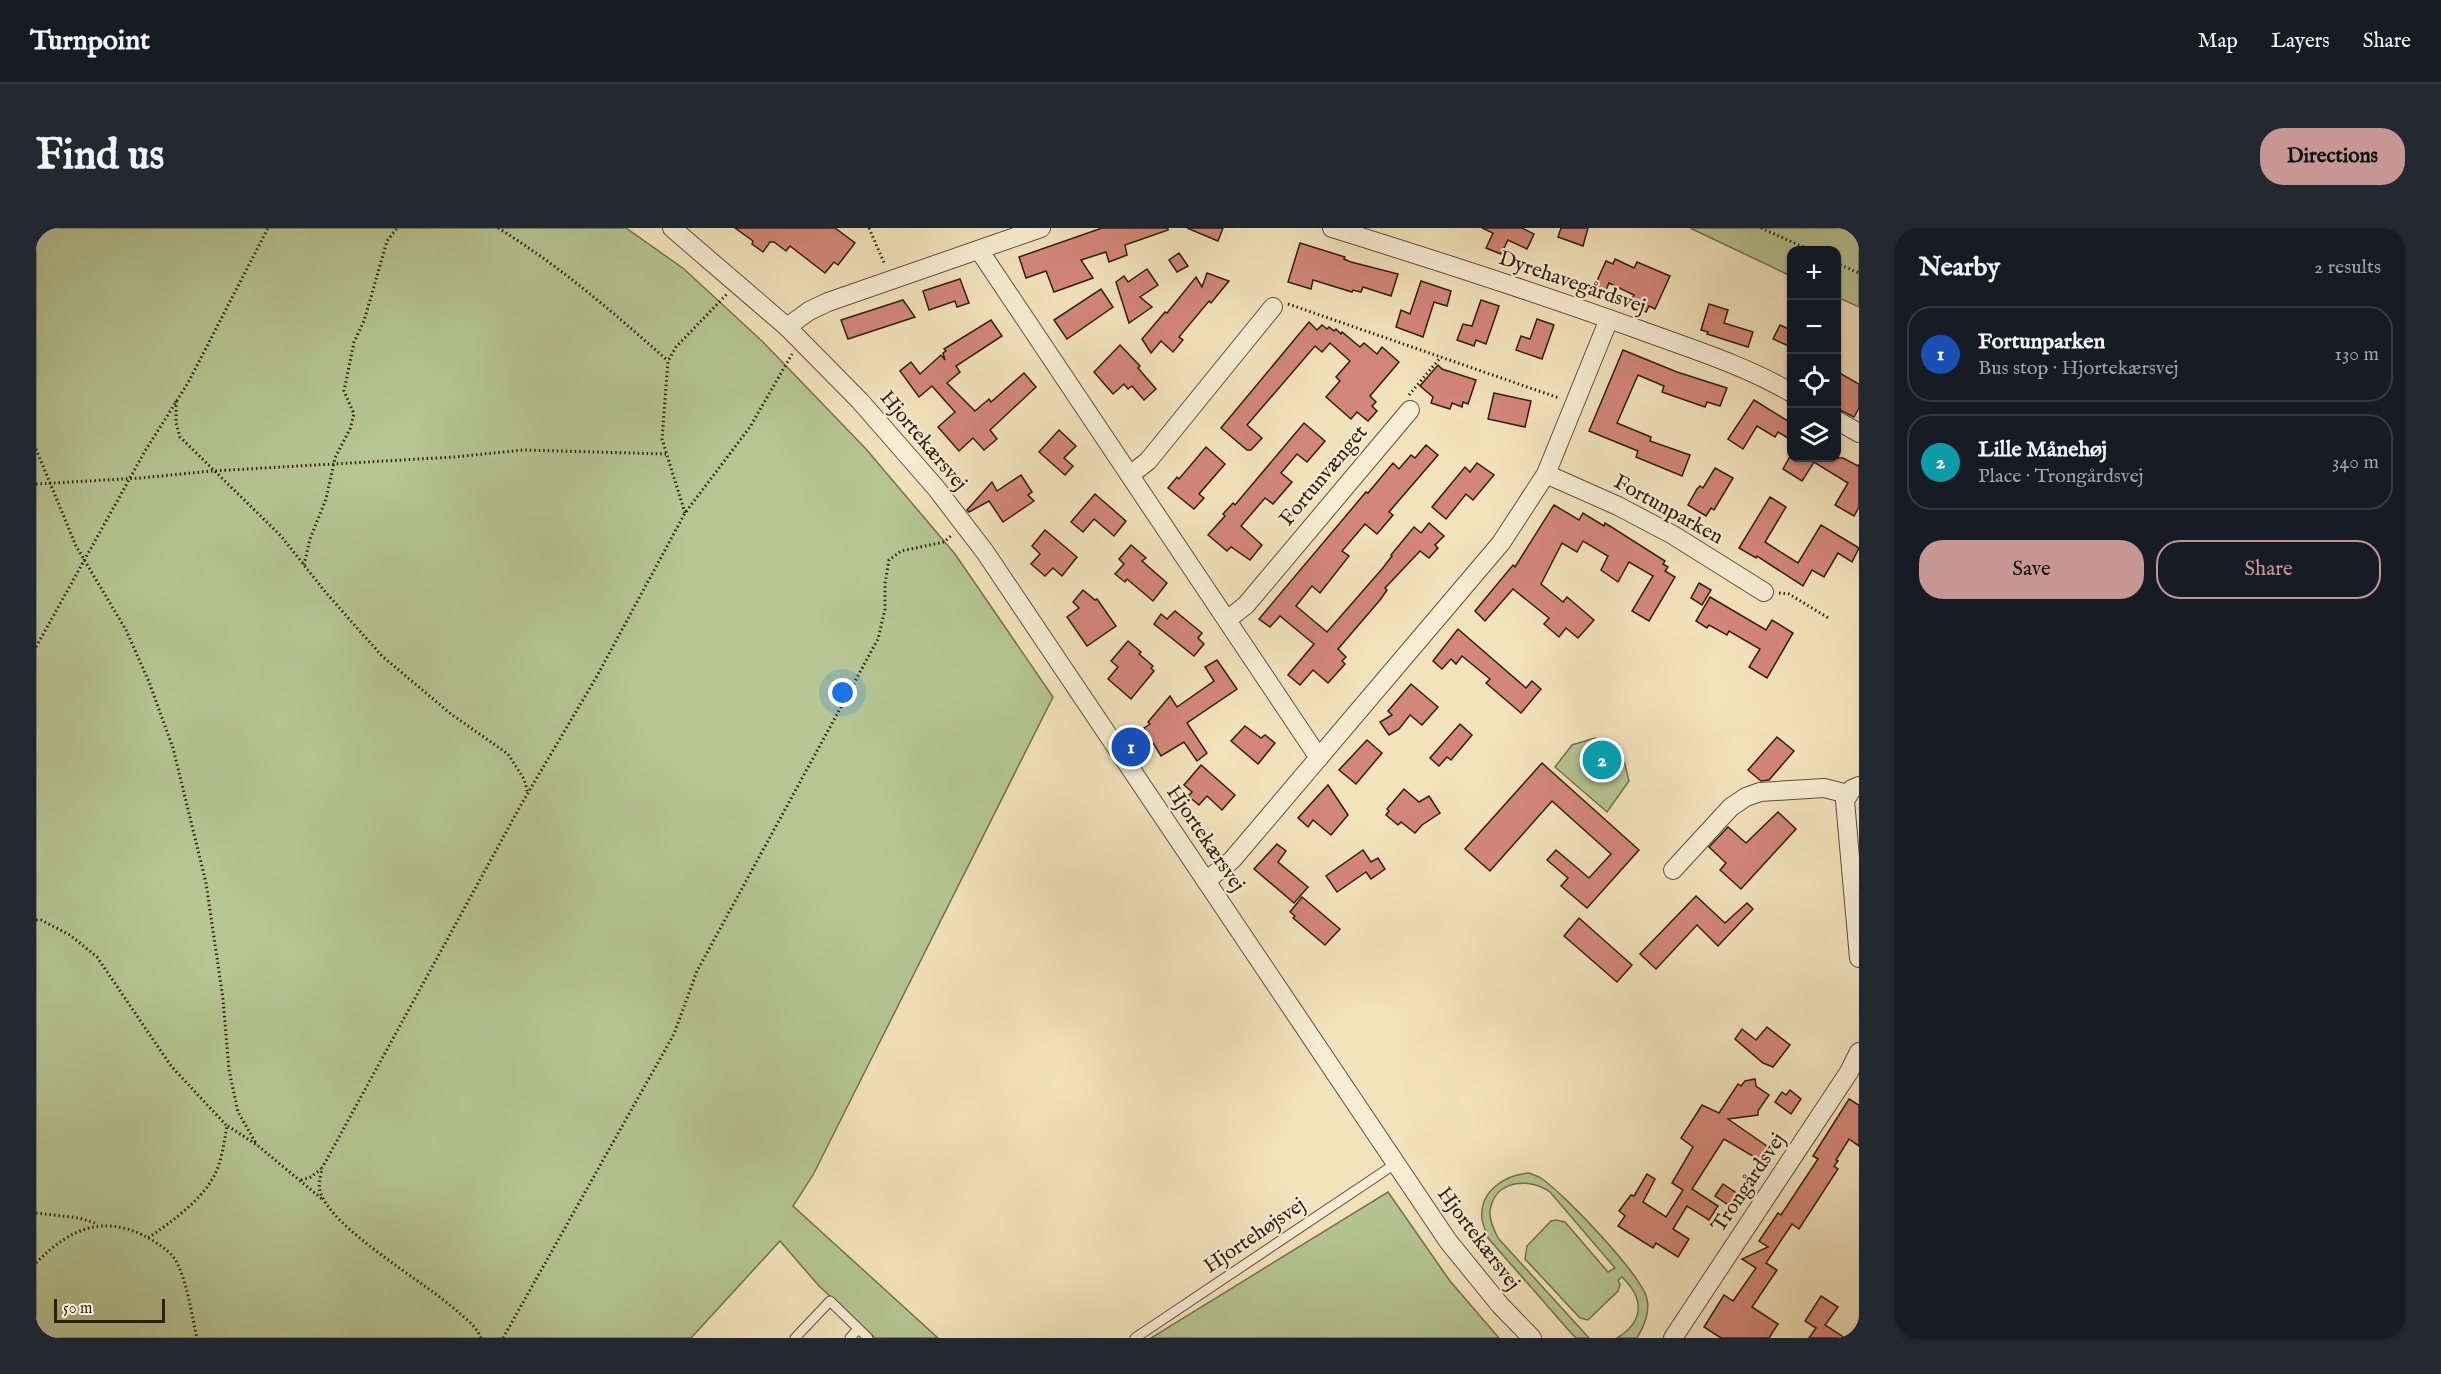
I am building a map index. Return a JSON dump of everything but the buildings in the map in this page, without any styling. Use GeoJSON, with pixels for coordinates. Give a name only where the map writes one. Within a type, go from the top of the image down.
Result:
{"type":"FeatureCollection","features":[{"type":"Feature","properties":{"kind":"street","name":"Hjortekærsvej"},"geometry":{"type":"LineString","coordinates":[[672,228],[793,333],[860,401],[936,488],[1016,596],[1448,1241],[1500,1305],[1532,1338]]}},
{"type":"Feature","properties":{"kind":"street"},"geometry":{"type":"LineString","coordinates":[[793,333],[809,311],[828,302],[1041,228]]}},
{"type":"Feature","properties":{"kind":"street","name":"Dyrehavegårdsvej"},"geometry":{"type":"LineString","coordinates":[[1332,228],[1609,319],[1750,370],[1787,391]]}},
{"type":"Feature","properties":{"kind":"street"},"geometry":{"type":"LineString","coordinates":[[979,250],[1319,758]]}},
{"type":"Feature","properties":{"kind":"street"},"geometry":{"type":"LineString","coordinates":[[1130,475],[1148,461],[1273,307]]}},
{"type":"Feature","properties":{"kind":"street"},"geometry":{"type":"LineString","coordinates":[[1206,881],[1232,860],[1501,543],[1546,474],[1609,319]]}},
{"type":"Feature","properties":{"kind":"street","name":"Fortunvænget"},"geometry":{"type":"LineString","coordinates":[[1227,620],[1246,604],[1410,410]]}},
{"type":"Feature","properties":{"kind":"street"},"geometry":{"type":"LineString","coordinates":[[1841,423],[1859,434]]}},
{"type":"Feature","properties":{"kind":"street","name":"Fortunparken"},"geometry":{"type":"LineString","coordinates":[[1546,474],[1627,510],[1764,592]]}},
{"type":"Feature","properties":{"kind":"street"},"geometry":{"type":"LineString","coordinates":[[1673,870],[1731,807],[1746,797],[1760,792],[1824,788],[1853,790]]}},
{"type":"Feature","properties":{"kind":"street"},"geometry":{"type":"LineString","coordinates":[[1853,790],[1845,801],[1859,958]]}},
{"type":"Feature","properties":{"kind":"street","name":"Trongårdsvej"},"geometry":{"type":"LineString","coordinates":[[1673,1338],[1849,1072],[1859,1052]]}},
{"type":"Feature","properties":{"kind":"lane","name":"Hjortehøjsvej"},"geometry":{"type":"LineString","coordinates":[[1135,1338],[1395,1164]]}},
{"type":"Feature","properties":{"kind":"lane"},"geometry":{"type":"LineString","coordinates":[[795,1338],[830,1301],[868,1338]]}},
{"type":"Feature","properties":{"kind":"lane"},"geometry":{"type":"LineString","coordinates":[[850,1338],[858,1329]]}},
{"type":"Feature","properties":{"kind":"path"},"geometry":{"type":"LineString","coordinates":[[36,647],[130,479],[188,384],[268,228]]}},
{"type":"Feature","properties":{"kind":"path"},"geometry":{"type":"LineString","coordinates":[[304,566],[310,539],[326,499],[333,466],[341,443],[350,429],[354,414],[344,391],[354,342],[364,321],[387,242],[397,228]]}},
{"type":"Feature","properties":{"kind":"path"},"geometry":{"type":"LineString","coordinates":[[498,228],[560,269],[668,361]]}},
{"type":"Feature","properties":{"kind":"path"},"geometry":{"type":"LineString","coordinates":[[869,228],[893,280]]}},
{"type":"Feature","properties":{"kind":"path"},"geometry":{"type":"LineString","coordinates":[[1761,228],[1801,246]]}},
{"type":"Feature","properties":{"kind":"path"},"geometry":{"type":"LineString","coordinates":[[1841,264],[1859,273]]}},
{"type":"Feature","properties":{"kind":"path"},"geometry":{"type":"LineString","coordinates":[[685,513],[662,439],[668,361],[676,347],[736,284]]}},
{"type":"Feature","properties":{"kind":"path"},"geometry":{"type":"LineString","coordinates":[[1273,307],[1286,304],[1575,403]]}},
{"type":"Feature","properties":{"kind":"path"},"geometry":{"type":"LineString","coordinates":[[323,1200],[319,1188],[322,1168],[528,794],[602,667],[685,513],[750,427],[793,333]]}},
{"type":"Feature","properties":{"kind":"path"},"geometry":{"type":"LineString","coordinates":[[1410,410],[1404,400],[1441,357]]}},
{"type":"Feature","properties":{"kind":"path"},"geometry":{"type":"LineString","coordinates":[[176,401],[176,423],[180,437],[212,471],[281,536],[382,656],[451,714],[508,754],[524,779],[528,794]]}},
{"type":"Feature","properties":{"kind":"path"},"geometry":{"type":"LineString","coordinates":[[36,449],[84,560],[126,630],[149,682],[173,748],[206,883],[223,999],[229,1070],[238,1112],[257,1145]]}},
{"type":"Feature","properties":{"kind":"path"},"geometry":{"type":"LineString","coordinates":[[36,484],[130,479],[212,471],[333,466],[523,450],[666,454]]}},
{"type":"Feature","properties":{"kind":"path"},"geometry":{"type":"LineString","coordinates":[[503,1338],[674,1034],[697,971],[878,639],[885,609],[885,584],[889,560],[901,551],[944,542],[964,526]]}},
{"type":"Feature","properties":{"kind":"path"},"geometry":{"type":"LineString","coordinates":[[1764,592],[1790,594],[1830,619]]}},
{"type":"Feature","properties":{"kind":"path"},"geometry":{"type":"LineString","coordinates":[[36,920],[41,920],[70,935],[97,957],[171,1066],[227,1126],[257,1145],[300,1180],[323,1200],[343,1224],[444,1299],[469,1321],[482,1338]]}},
{"type":"Feature","properties":{"kind":"path"},"geometry":{"type":"LineString","coordinates":[[148,1238],[171,1222],[214,1177],[227,1126]]}},
{"type":"Feature","properties":{"kind":"path"},"geometry":{"type":"LineString","coordinates":[[300,1180],[311,1177],[322,1168]]}},
{"type":"Feature","properties":{"kind":"path"},"geometry":{"type":"LineString","coordinates":[[36,1213],[79,1218],[99,1225],[117,1227],[148,1238],[164,1248],[175,1259],[196,1338]]}},
{"type":"Feature","properties":{"kind":"path"},"geometry":{"type":"LineString","coordinates":[[36,1263],[54,1244],[99,1225]]}},
{"type":"Feature","properties":{"kind":"green space"},"geometry":{"type":"Polygon","coordinates":[[[36,228],[626,228],[684,269],[763,342],[866,449],[955,554],[1053,697],[813,1175],[793,1206],[938,1338],[875,1338],[819,1286],[780,1241],[691,1338],[36,1338],[36,228]]]}},
{"type":"Feature","properties":{"kind":"green space"},"geometry":{"type":"Polygon","coordinates":[[[1690,228],[1859,228],[1859,307],[1841,299],[1841,246],[1787,246],[1787,274],[1690,228]]]}},
{"type":"Feature","properties":{"kind":"green space"},"geometry":{"type":"Polygon","coordinates":[[[1595,738],[1622,752],[1629,781],[1607,812],[1555,767],[1572,745],[1595,738]]]}},
{"type":"Feature","properties":{"kind":"green space"},"geometry":{"type":"Polygon","coordinates":[[[1529,1173],[1541,1178],[1583,1217],[1617,1254],[1642,1287],[1648,1309],[1637,1338],[1617,1338],[1633,1324],[1638,1309],[1634,1293],[1622,1277],[1618,1280],[1620,1285],[1618,1291],[1588,1320],[1580,1318],[1525,1259],[1527,1246],[1551,1221],[1556,1220],[1565,1222],[1608,1272],[1615,1268],[1550,1192],[1542,1187],[1523,1183],[1505,1187],[1493,1201],[1490,1211],[1491,1221],[1498,1238],[1589,1338],[1576,1338],[1488,1238],[1482,1219],[1482,1209],[1489,1193],[1495,1186],[1511,1177],[1529,1173]]]}},
{"type":"Feature","properties":{"kind":"green space"},"geometry":{"type":"Polygon","coordinates":[[[1388,1192],[1450,1281],[1499,1338],[1151,1338],[1388,1192]]]}},
{"type":"Feature","properties":{"kind":"place","name":"Fortunparken"},"geometry":{"type":"Point","coordinates":[1131,747]}},
{"type":"Feature","properties":{"kind":"place","name":"Lille Månehøj"},"geometry":{"type":"Point","coordinates":[1602,760]}}]}
